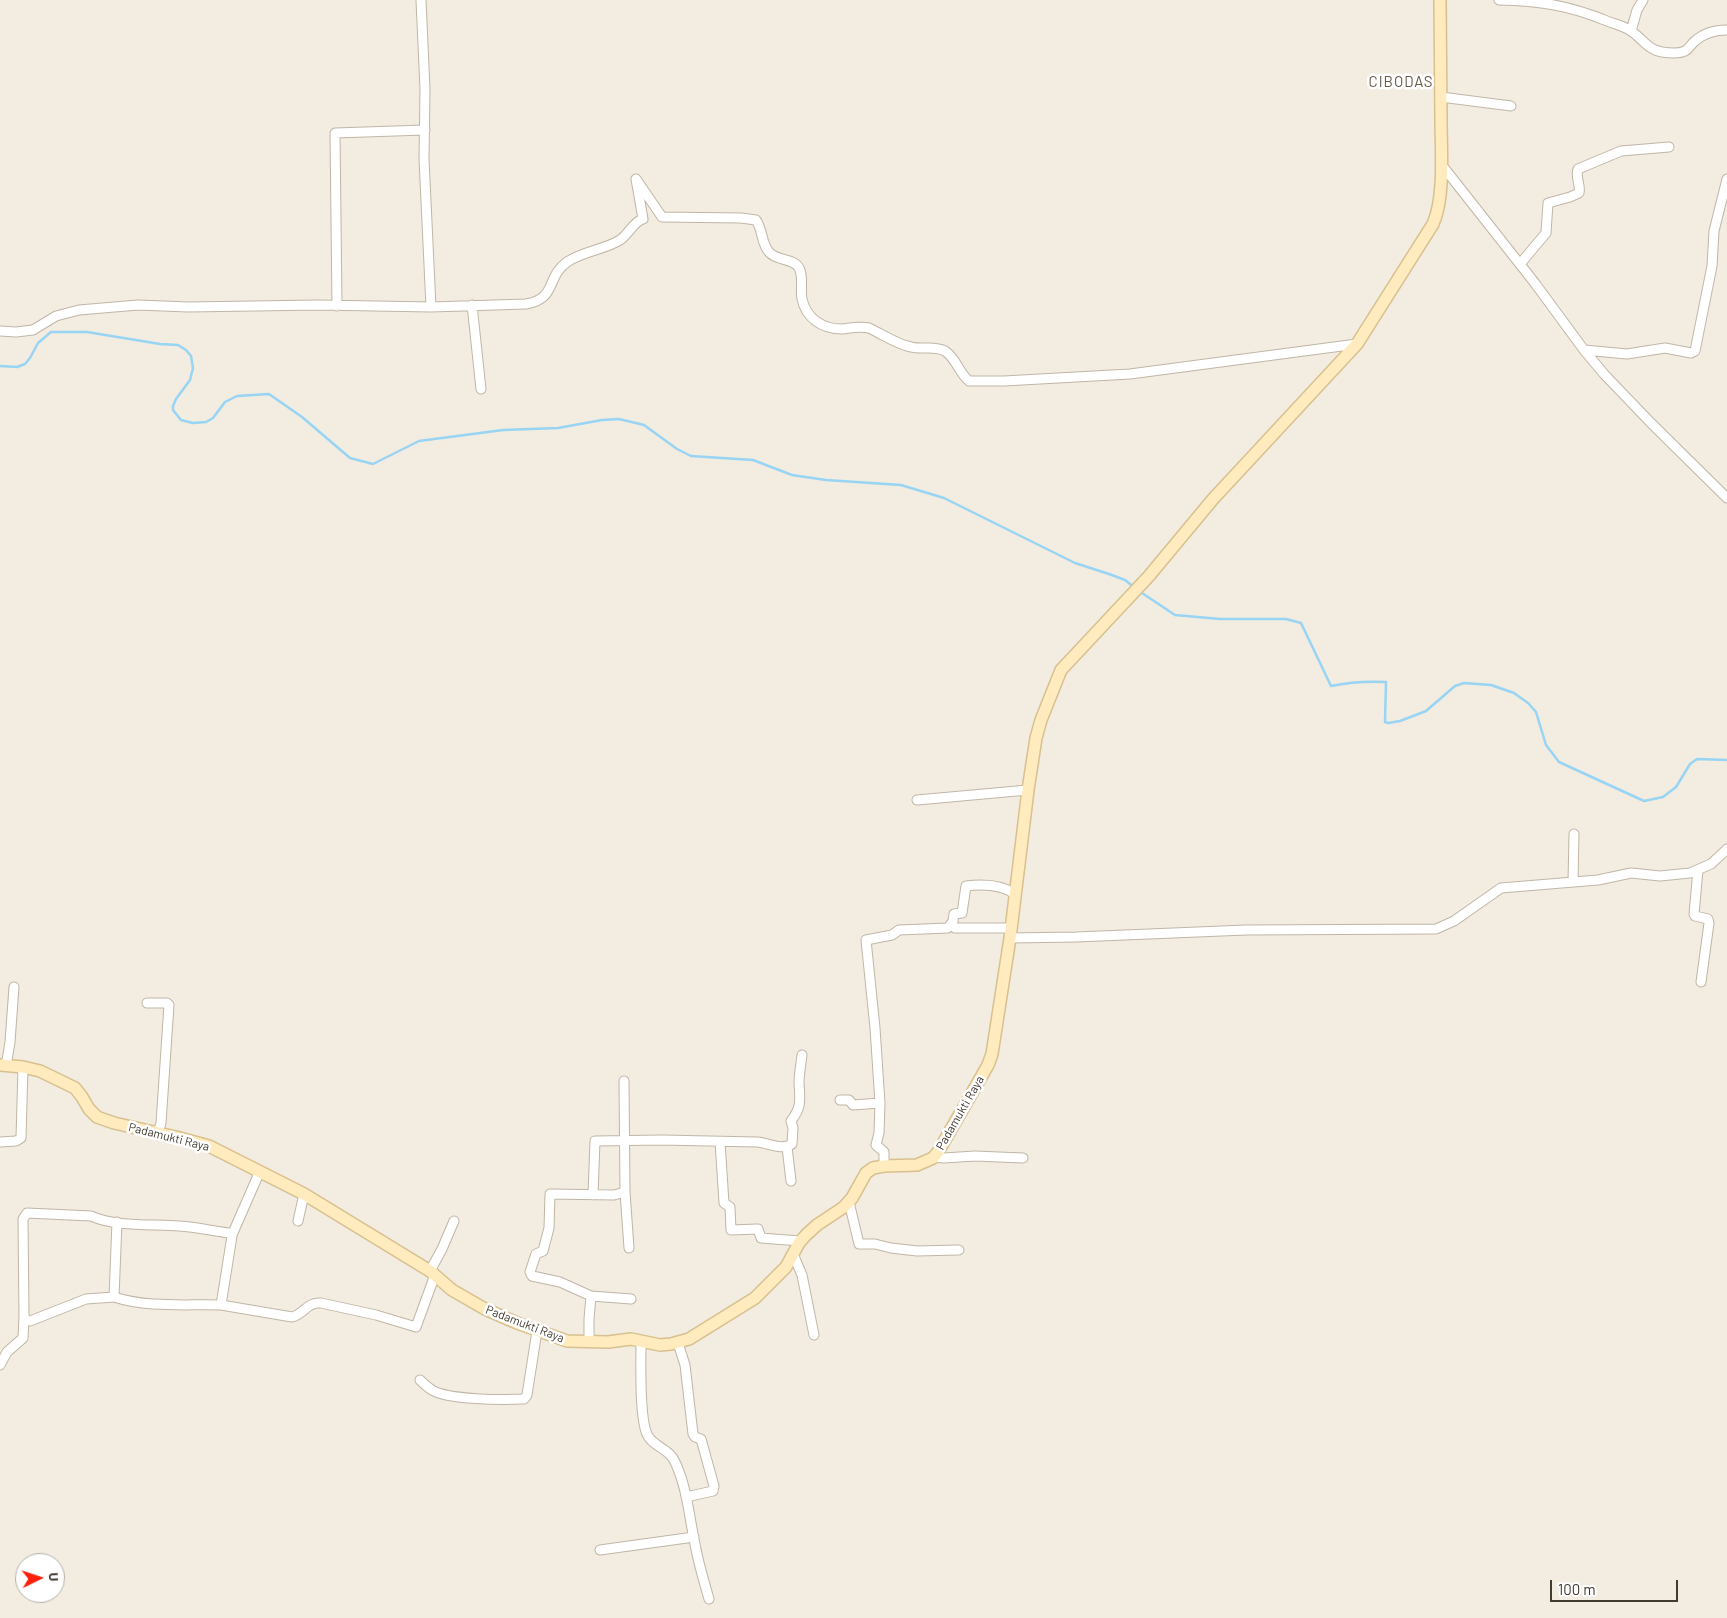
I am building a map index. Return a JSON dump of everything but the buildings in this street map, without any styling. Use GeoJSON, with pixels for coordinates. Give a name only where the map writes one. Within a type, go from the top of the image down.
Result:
{"type":"FeatureCollection","features":[{"type":"Feature","properties":{"kind":"street"},"geometry":{"type":"LineString","coordinates":[[421,0],[425,89],[424,159],[431,306]]}},
{"type":"Feature","properties":{"kind":"street","name":"Padamukti Raya"},"geometry":{"type":"LineString","coordinates":[[3,1065],[23,1067],[42,1072],[75,1088],[89,1109],[97,1117],[114,1123],[159,1128],[209,1146],[304,1194],[432,1273],[452,1290],[485,1309],[567,1340],[608,1342],[622,1339],[660,1345],[678,1342],[688,1339],[755,1298],[786,1267],[800,1241],[817,1225],[834,1215],[848,1202],[866,1173],[873,1168],[884,1166],[917,1165],[934,1157],[988,1065],[995,1036],[1010,933],[1028,790],[1041,720],[1061,670],[1149,576],[1212,498],[1357,344],[1433,224],[1438,204],[1441,164],[1440,0]]}},
{"type":"Feature","properties":{"kind":"street"},"geometry":{"type":"LineString","coordinates":[[1499,0],[1562,5],[1631,31],[1651,48],[1661,52],[1683,52],[1688,50],[1696,40],[1705,34],[1716,30],[1727,30]]}},
{"type":"Feature","properties":{"kind":"street"},"geometry":{"type":"LineString","coordinates":[[1631,31],[1637,10],[1643,0]]}},
{"type":"Feature","properties":{"kind":"street"},"geometry":{"type":"LineString","coordinates":[[1441,97],[1511,106]]}},
{"type":"Feature","properties":{"kind":"street"},"geometry":{"type":"LineString","coordinates":[[337,306],[335,133],[425,130]]}},
{"type":"Feature","properties":{"kind":"street"},"geometry":{"type":"LineString","coordinates":[[1520,264],[1546,233],[1546,206],[1548,203],[1578,193],[1580,188],[1577,176],[1578,169],[1621,151],[1669,148]]}},
{"type":"Feature","properties":{"kind":"street"},"geometry":{"type":"LineString","coordinates":[[1441,164],[1604,374],[1650,423],[1727,498]]}},
{"type":"Feature","properties":{"kind":"street"},"geometry":{"type":"LineString","coordinates":[[0,331],[26,332],[33,330],[56,316],[68,312],[138,305],[188,307],[431,306],[526,304],[536,302],[543,299],[558,270],[566,263],[584,253],[621,239],[636,223],[643,219],[636,179],[662,217],[741,218],[756,220],[764,244],[770,254],[799,268],[805,310],[813,320],[834,328],[868,328],[912,348],[943,350],[954,360],[969,381],[1130,374],[1357,344]]}},
{"type":"Feature","properties":{"kind":"street"},"geometry":{"type":"LineString","coordinates":[[1584,350],[1628,354],[1665,348],[1695,351],[1712,266],[1714,230],[1727,179]]}},
{"type":"Feature","properties":{"kind":"street"},"geometry":{"type":"LineString","coordinates":[[472,305],[481,389]]}},
{"type":"Feature","properties":{"kind":"street"},"geometry":{"type":"LineString","coordinates":[[917,800],[1028,790]]}},
{"type":"Feature","properties":{"kind":"street"},"geometry":{"type":"LineString","coordinates":[[1572,882],[1574,834]]}},
{"type":"Feature","properties":{"kind":"street"},"geometry":{"type":"LineString","coordinates":[[955,928],[1010,933],[1436,929],[1454,921],[1501,888],[1598,880],[1631,873],[1676,876],[1711,864],[1727,849]]}},
{"type":"Feature","properties":{"kind":"street"},"geometry":{"type":"LineString","coordinates":[[1698,870],[1694,914],[1695,916],[1705,917],[1709,923],[1701,982]]}},
{"type":"Feature","properties":{"kind":"street"},"geometry":{"type":"LineString","coordinates":[[884,1166],[884,1152],[876,1146],[879,1133],[880,1103],[866,939],[892,935],[899,930],[948,928],[954,914],[962,913],[966,886],[982,884],[1010,890],[1015,894]]}},
{"type":"Feature","properties":{"kind":"street"},"geometry":{"type":"LineString","coordinates":[[3,1065],[10,1042],[14,987]]}},
{"type":"Feature","properties":{"kind":"street"},"geometry":{"type":"LineString","coordinates":[[147,1003],[167,1003],[169,1005],[159,1128]]}},
{"type":"Feature","properties":{"kind":"street"},"geometry":{"type":"LineString","coordinates":[[592,1195],[594,1142],[662,1140],[760,1142],[772,1147],[787,1147],[792,1144],[793,1128],[791,1122],[797,1114],[801,1100],[802,1055]]}},
{"type":"Feature","properties":{"kind":"street"},"geometry":{"type":"LineString","coordinates":[[0,1142],[16,1142],[21,1138],[23,1067]]}},
{"type":"Feature","properties":{"kind":"street"},"geometry":{"type":"LineString","coordinates":[[624,1081],[625,1192],[629,1248]]}},
{"type":"Feature","properties":{"kind":"street"},"geometry":{"type":"LineString","coordinates":[[840,1100],[848,1100],[853,1105],[880,1103]]}},
{"type":"Feature","properties":{"kind":"street"},"geometry":{"type":"LineString","coordinates":[[720,1142],[724,1203],[729,1207],[731,1230],[758,1229],[761,1238],[800,1241]]}},
{"type":"Feature","properties":{"kind":"street"},"geometry":{"type":"LineString","coordinates":[[787,1147],[791,1181]]}},
{"type":"Feature","properties":{"kind":"street"},"geometry":{"type":"LineString","coordinates":[[934,1157],[1023,1158]]}},
{"type":"Feature","properties":{"kind":"street"},"geometry":{"type":"LineString","coordinates":[[221,1305],[232,1235],[260,1171]]}},
{"type":"Feature","properties":{"kind":"street"},"geometry":{"type":"LineString","coordinates":[[625,1192],[614,1195],[550,1194],[548,1232],[543,1251],[535,1256],[530,1273],[532,1276],[562,1283],[591,1296],[631,1299]]}},
{"type":"Feature","properties":{"kind":"street"},"geometry":{"type":"LineString","coordinates":[[298,1221],[304,1194]]}},
{"type":"Feature","properties":{"kind":"street"},"geometry":{"type":"LineString","coordinates":[[848,1202],[859,1244],[874,1244],[917,1251],[959,1250]]}},
{"type":"Feature","properties":{"kind":"street"},"geometry":{"type":"LineString","coordinates":[[0,1365],[6,1352],[23,1338],[23,1219],[27,1213],[91,1216],[97,1219],[117,1222],[184,1227],[232,1235]]}},
{"type":"Feature","properties":{"kind":"street"},"geometry":{"type":"LineString","coordinates":[[24,1316],[26,1320],[30,1321],[86,1299],[114,1297],[123,1300],[158,1304],[221,1305],[292,1317],[312,1303],[321,1302],[377,1315],[416,1327],[432,1273],[454,1221]]}},
{"type":"Feature","properties":{"kind":"street"},"geometry":{"type":"LineString","coordinates":[[114,1297],[117,1222]]}},
{"type":"Feature","properties":{"kind":"street"},"geometry":{"type":"LineString","coordinates":[[793,1254],[802,1275],[814,1335]]}},
{"type":"Feature","properties":{"kind":"street"},"geometry":{"type":"LineString","coordinates":[[590,1342],[591,1296]]}},
{"type":"Feature","properties":{"kind":"street"},"geometry":{"type":"LineString","coordinates":[[420,1380],[432,1390],[440,1393],[469,1398],[524,1399],[538,1330]]}},
{"type":"Feature","properties":{"kind":"street"},"geometry":{"type":"LineString","coordinates":[[641,1342],[640,1376],[645,1432],[650,1440],[671,1454],[675,1461],[686,1497],[709,1599]]}},
{"type":"Feature","properties":{"kind":"street"},"geometry":{"type":"LineString","coordinates":[[678,1342],[686,1365],[693,1434],[701,1439],[714,1486],[713,1491],[686,1497]]}},
{"type":"Feature","properties":{"kind":"street"},"geometry":{"type":"LineString","coordinates":[[600,1550],[694,1537]]}},
{"type":"Feature","properties":{"kind":"waterway"},"geometry":{"type":"LineString","coordinates":[[0,366],[17,367],[25,364],[38,343],[51,332],[87,332],[160,344],[178,345],[191,356],[193,368],[190,380],[173,406],[173,410],[181,420],[193,423],[206,422],[213,418],[225,402],[237,396],[269,394],[302,417],[350,458],[373,464],[419,441],[503,430],[558,428],[619,419],[644,425],[677,449],[691,456],[753,460],[792,475],[826,480],[901,485],[944,498],[1075,563],[1125,580],[1135,588]]}},
{"type":"Feature","properties":{"kind":"waterway"},"geometry":{"type":"LineString","coordinates":[[1139,591],[1175,615],[1220,619],[1286,619],[1301,623],[1331,686],[1358,682],[1386,682],[1385,722],[1388,723],[1400,721],[1426,711],[1455,686],[1464,683],[1491,685],[1514,693],[1528,703],[1536,712],[1546,745],[1559,762],[1644,801],[1663,797],[1676,787],[1690,764],[1697,759],[1727,760]]}},
{"type":"Feature","properties":{"kind":"district","name":"CIBODAS"},"geometry":{"type":"Point","coordinates":[1401,82]}}]}
